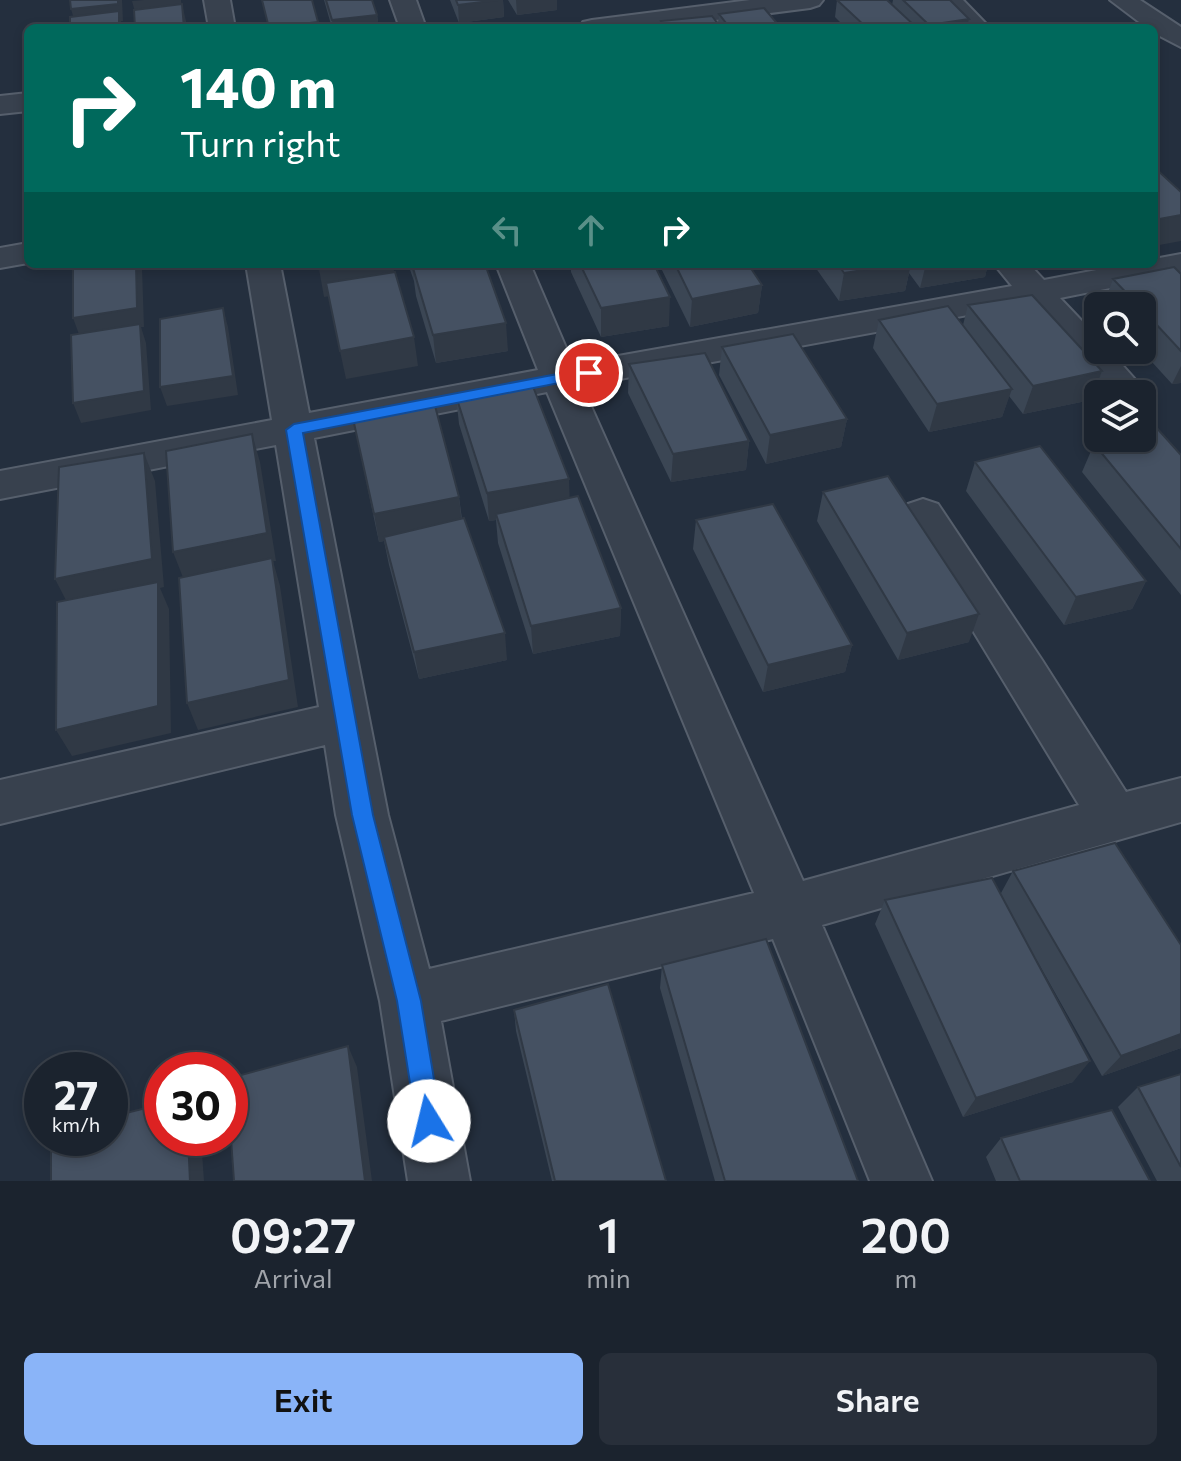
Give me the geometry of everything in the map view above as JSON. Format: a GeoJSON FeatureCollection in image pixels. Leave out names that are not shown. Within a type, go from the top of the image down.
{"type":"FeatureCollection","features":[{"type":"Feature","properties":{"kind":"street"},"geometry":{"type":"LineString","coordinates":[[217,0],[221,24]]}},
{"type":"Feature","properties":{"kind":"street"},"geometry":{"type":"LineString","coordinates":[[403,0],[412,24]]}},
{"type":"Feature","properties":{"kind":"street"},"geometry":{"type":"LineString","coordinates":[[621,24],[810,0]]}},
{"type":"Feature","properties":{"kind":"street"},"geometry":{"type":"LineString","coordinates":[[949,0],[973,24]]}},
{"type":"Feature","properties":{"kind":"street"},"geometry":{"type":"LineString","coordinates":[[1123,0],[1181,39]]}},
{"type":"Feature","properties":{"kind":"street"},"geometry":{"type":"LineString","coordinates":[[778,2],[798,24]]}},
{"type":"Feature","properties":{"kind":"street"},"geometry":{"type":"LineString","coordinates":[[0,105],[24,102]]}},
{"type":"Feature","properties":{"kind":"street"},"geometry":{"type":"LineString","coordinates":[[0,258],[24,254]]}},
{"type":"Feature","properties":{"kind":"street"},"geometry":{"type":"LineString","coordinates":[[0,485],[1181,264]]}},
{"type":"Feature","properties":{"kind":"street"},"geometry":{"type":"LineString","coordinates":[[264,268],[362,815],[409,1001],[439,1181]]}},
{"type":"Feature","properties":{"kind":"street"},"geometry":{"type":"LineString","coordinates":[[515,268],[789,910],[901,1181]]}},
{"type":"Feature","properties":{"kind":"street"},"geometry":{"type":"LineString","coordinates":[[1015,268],[1116,380]]}},
{"type":"Feature","properties":{"kind":"street"},"geometry":{"type":"LineString","coordinates":[[923,514],[1026,673],[1114,818]]}},
{"type":"Feature","properties":{"kind":"street"},"geometry":{"type":"LineString","coordinates":[[0,802],[347,720]]}},
{"type":"Feature","properties":{"kind":"street"},"geometry":{"type":"LineString","coordinates":[[409,1001],[789,910],[1181,800]]}},
{"type":"Feature","properties":{"kind":"building"},"geometry":{"type":"Polygon","coordinates":[[[70,0],[118,0],[118,4],[71,9],[70,0]]]}},
{"type":"Feature","properties":{"kind":"building"},"geometry":{"type":"Polygon","coordinates":[[[262,0],[312,0],[318,22],[268,24],[262,0]]]}},
{"type":"Feature","properties":{"kind":"building"},"geometry":{"type":"Polygon","coordinates":[[[326,0],[372,0],[377,15],[332,20],[326,0]]]}},
{"type":"Feature","properties":{"kind":"building"},"geometry":{"type":"Polygon","coordinates":[[[456,0],[498,0],[458,5],[456,0]]]}},
{"type":"Feature","properties":{"kind":"building"},"geometry":{"type":"Polygon","coordinates":[[[837,0],[887,0],[913,24],[863,24],[837,0]]]}},
{"type":"Feature","properties":{"kind":"building"},"geometry":{"type":"Polygon","coordinates":[[[903,0],[950,0],[969,19],[936,24],[928,24],[903,0]]]}},
{"type":"Feature","properties":{"kind":"building"},"geometry":{"type":"Polygon","coordinates":[[[182,4],[184,24],[135,24],[134,10],[182,4]]]}},
{"type":"Feature","properties":{"kind":"building"},"geometry":{"type":"Polygon","coordinates":[[[764,8],[778,24],[727,24],[719,14],[764,8]]]}},
{"type":"Feature","properties":{"kind":"building"},"geometry":{"type":"Polygon","coordinates":[[[119,11],[119,24],[70,24],[70,17],[119,11]]]}},
{"type":"Feature","properties":{"kind":"building"},"geometry":{"type":"Polygon","coordinates":[[[712,16],[718,24],[663,24],[661,21],[712,16]]]}},
{"type":"Feature","properties":{"kind":"building"},"geometry":{"type":"Polygon","coordinates":[[[1158,171],[1181,192],[1181,215],[1158,219],[1158,171]]]}},
{"type":"Feature","properties":{"kind":"building"},"geometry":{"type":"Polygon","coordinates":[[[1174,267],[1181,274],[1181,351],[1156,324],[1156,292],[1126,292],[1113,279],[1174,267]]]}},
{"type":"Feature","properties":{"kind":"building"},"geometry":{"type":"Polygon","coordinates":[[[73,268],[136,268],[137,308],[73,318],[73,268]]]}},
{"type":"Feature","properties":{"kind":"building"},"geometry":{"type":"Polygon","coordinates":[[[413,268],[486,268],[506,323],[433,335],[413,268]]]}},
{"type":"Feature","properties":{"kind":"building"},"geometry":{"type":"Polygon","coordinates":[[[582,268],[656,268],[670,297],[601,308],[582,268]]]}},
{"type":"Feature","properties":{"kind":"building"},"geometry":{"type":"Polygon","coordinates":[[[677,268],[751,268],[762,285],[692,299],[677,268]]]}},
{"type":"Feature","properties":{"kind":"building"},"geometry":{"type":"Polygon","coordinates":[[[841,268],[876,268],[844,273],[841,268]]]}},
{"type":"Feature","properties":{"kind":"building"},"geometry":{"type":"Polygon","coordinates":[[[395,272],[414,337],[340,351],[326,283],[395,272]]]}},
{"type":"Feature","properties":{"kind":"building"},"geometry":{"type":"Polygon","coordinates":[[[1032,295],[1084,351],[1084,364],[1096,364],[1102,371],[1033,386],[968,305],[1032,295]]]}},
{"type":"Feature","properties":{"kind":"building"},"geometry":{"type":"Polygon","coordinates":[[[948,306],[1012,389],[937,404],[879,320],[948,306]]]}},
{"type":"Feature","properties":{"kind":"building"},"geometry":{"type":"Polygon","coordinates":[[[223,308],[233,376],[160,387],[160,319],[223,308]]]}},
{"type":"Feature","properties":{"kind":"building"},"geometry":{"type":"Polygon","coordinates":[[[140,324],[144,391],[73,403],[71,335],[140,324]]]}},
{"type":"Feature","properties":{"kind":"building"},"geometry":{"type":"Polygon","coordinates":[[[793,334],[847,419],[770,435],[722,347],[793,334]]]}},
{"type":"Feature","properties":{"kind":"building"},"geometry":{"type":"Polygon","coordinates":[[[705,353],[749,441],[673,454],[629,364],[705,353]]]}},
{"type":"Feature","properties":{"kind":"building"},"geometry":{"type":"Polygon","coordinates":[[[532,384],[569,479],[487,493],[456,396],[532,384]]]}},
{"type":"Feature","properties":{"kind":"building"},"geometry":{"type":"Polygon","coordinates":[[[434,402],[459,497],[374,514],[352,414],[434,402]]]}},
{"type":"Feature","properties":{"kind":"building"},"geometry":{"type":"Polygon","coordinates":[[[1156,427],[1181,455],[1181,549],[1101,452],[1156,452],[1156,427]]]}},
{"type":"Feature","properties":{"kind":"building"},"geometry":{"type":"Polygon","coordinates":[[[252,434],[267,533],[173,552],[166,451],[252,434]]]}},
{"type":"Feature","properties":{"kind":"building"},"geometry":{"type":"Polygon","coordinates":[[[1040,446],[1146,581],[1076,597],[975,462],[1040,446]]]}},
{"type":"Feature","properties":{"kind":"building"},"geometry":{"type":"Polygon","coordinates":[[[144,453],[152,559],[55,579],[59,467],[144,453]]]}},
{"type":"Feature","properties":{"kind":"building"},"geometry":{"type":"Polygon","coordinates":[[[888,476],[979,614],[907,633],[823,492],[888,476]]]}},
{"type":"Feature","properties":{"kind":"building"},"geometry":{"type":"Polygon","coordinates":[[[578,496],[621,608],[531,626],[496,514],[578,496]]]}},
{"type":"Feature","properties":{"kind":"building"},"geometry":{"type":"Polygon","coordinates":[[[773,504],[852,645],[768,665],[696,520],[773,504]]]}},
{"type":"Feature","properties":{"kind":"building"},"geometry":{"type":"Polygon","coordinates":[[[464,518],[505,633],[414,652],[384,537],[464,518]]]}},
{"type":"Feature","properties":{"kind":"building"},"geometry":{"type":"Polygon","coordinates":[[[272,558],[289,680],[187,703],[179,578],[272,558]]]}},
{"type":"Feature","properties":{"kind":"building"},"geometry":{"type":"Polygon","coordinates":[[[158,582],[158,706],[56,730],[57,602],[158,582]]]}},
{"type":"Feature","properties":{"kind":"building"},"geometry":{"type":"Polygon","coordinates":[[[1115,843],[1181,945],[1181,1034],[1121,1056],[1013,871],[1115,843]]]}},
{"type":"Feature","properties":{"kind":"building"},"geometry":{"type":"Polygon","coordinates":[[[992,878],[1090,1061],[976,1098],[885,900],[992,878]]]}},
{"type":"Feature","properties":{"kind":"building"},"geometry":{"type":"Polygon","coordinates":[[[766,939],[858,1181],[725,1181],[662,965],[766,939]]]}},
{"type":"Feature","properties":{"kind":"building"},"geometry":{"type":"Polygon","coordinates":[[[608,984],[666,1181],[555,1181],[514,1010],[608,984]]]}},
{"type":"Feature","properties":{"kind":"building"},"geometry":{"type":"Polygon","coordinates":[[[348,1046],[365,1181],[234,1181],[232,1156],[248,1156],[248,1073],[348,1046]]]}},
{"type":"Feature","properties":{"kind":"building"},"geometry":{"type":"Polygon","coordinates":[[[1181,1074],[1181,1167],[1138,1087],[1181,1074]]]}},
{"type":"Feature","properties":{"kind":"building"},"geometry":{"type":"Polygon","coordinates":[[[144,1108],[144,1156],[189,1156],[190,1181],[51,1181],[51,1156],[128,1156],[128,1112],[144,1108]]]}},
{"type":"Feature","properties":{"kind":"building"},"geometry":{"type":"Polygon","coordinates":[[[1112,1110],[1150,1181],[1020,1181],[1001,1138],[1112,1110]]]}},
{"type":"Feature","properties":{"kind":"route"},"geometry":{"type":"LineString","coordinates":[[429,1121],[409,1001],[362,815],[294,430],[589,373]]}}]}
